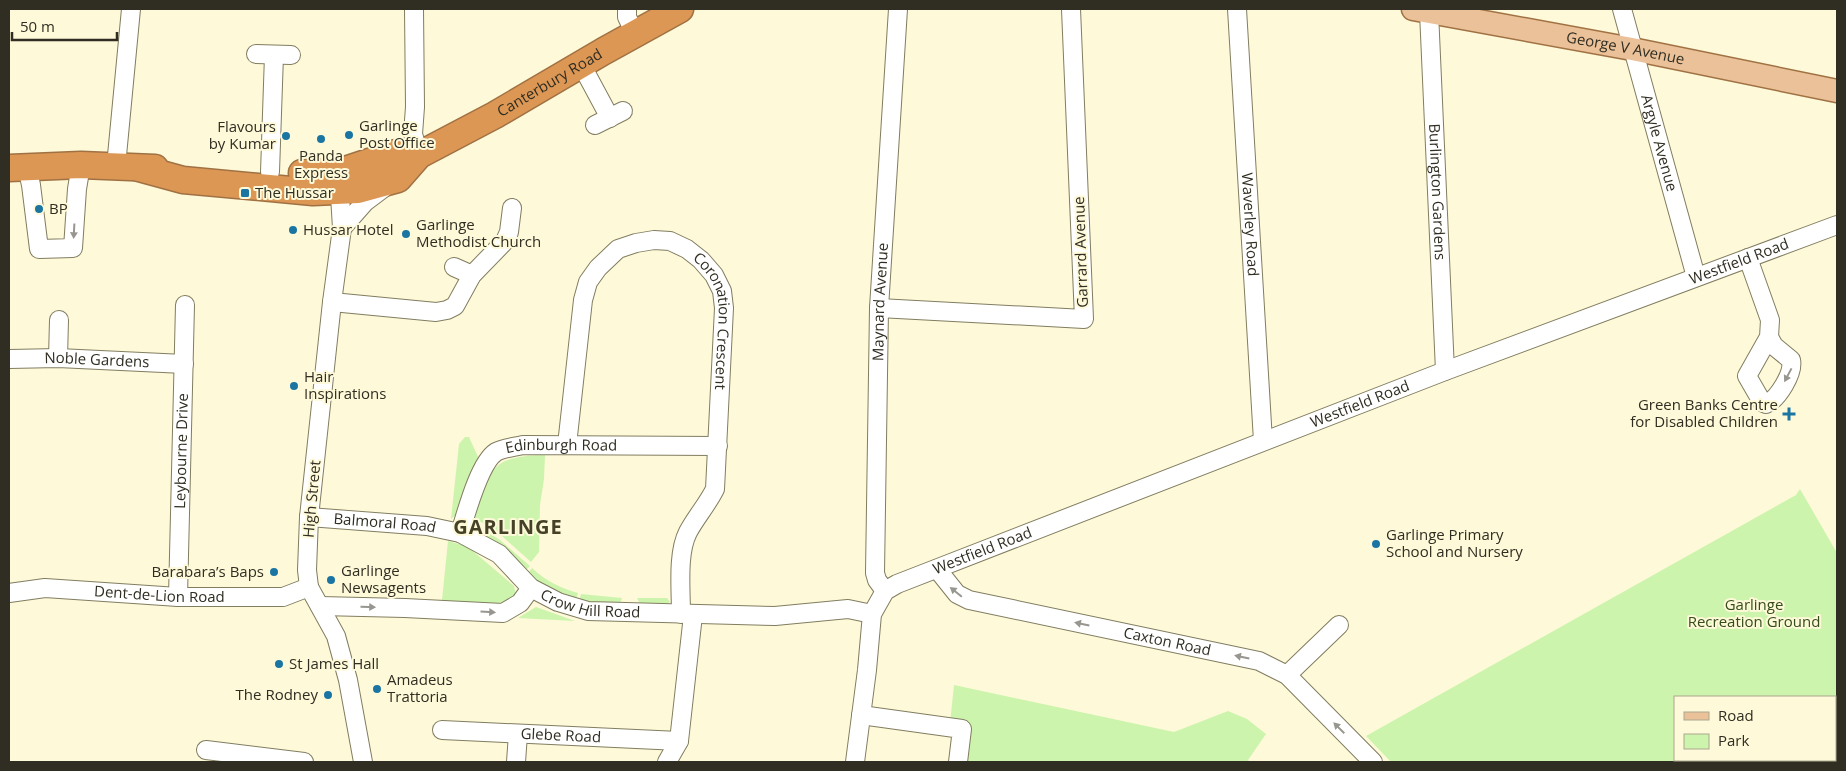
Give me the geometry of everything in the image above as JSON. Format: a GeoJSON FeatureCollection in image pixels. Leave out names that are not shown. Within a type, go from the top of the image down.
{"type":"FeatureCollection","features":[{"type":"Feature","properties":{"kind":"highway","name":"Canterbury Road"},"geometry":{"type":"LineString","coordinates":[[398,179],[419,155],[495,115],[680,9]]}},
{"type":"Feature","properties":{"kind":"highway"},"geometry":{"type":"LineString","coordinates":[[128,167],[183,180],[290,190],[339,182],[396,153],[419,155]]}},
{"type":"Feature","properties":{"kind":"highway"},"geometry":{"type":"LineString","coordinates":[[18,167],[81,165],[207,168],[314,174],[358,190],[398,179]]}},
{"type":"Feature","properties":{"kind":"main road","name":"George V Avenue"},"geometry":{"type":"LineString","coordinates":[[1421,10],[1632,49],[1837,91]]}},
{"type":"Feature","properties":{"kind":"street"},"geometry":{"type":"LineString","coordinates":[[128,167],[131,9]]}},
{"type":"Feature","properties":{"kind":"street"},"geometry":{"type":"LineString","coordinates":[[414,9],[415,106],[413,134],[419,155]]}},
{"type":"Feature","properties":{"kind":"street"},"geometry":{"type":"LineString","coordinates":[[626,9],[627,16],[636,34]]}},
{"type":"Feature","properties":{"kind":"street","name":"Maynard Avenue"},"geometry":{"type":"LineString","coordinates":[[886,591],[877,580],[875,572],[879,308],[898,9]]}},
{"type":"Feature","properties":{"kind":"street","name":"Garrard Avenue"},"geometry":{"type":"LineString","coordinates":[[879,308],[1084,319],[1071,9]]}},
{"type":"Feature","properties":{"kind":"street","name":"Waverley Road"},"geometry":{"type":"LineString","coordinates":[[1237,9],[1263,441]]}},
{"type":"Feature","properties":{"kind":"street","name":"Argyle Avenue"},"geometry":{"type":"LineString","coordinates":[[1622,9],[1696,277]]}},
{"type":"Feature","properties":{"kind":"street","name":"Burlington Gardens"},"geometry":{"type":"LineString","coordinates":[[1421,10],[1445,371]]}},
{"type":"Feature","properties":{"kind":"street"},"geometry":{"type":"LineString","coordinates":[[270,172],[273,55]]}},
{"type":"Feature","properties":{"kind":"street"},"geometry":{"type":"LineString","coordinates":[[581,64],[609,118]]}},
{"type":"Feature","properties":{"kind":"street"},"geometry":{"type":"LineString","coordinates":[[18,167],[31,185],[38,249],[73,248],[76,189],[81,165]]}},
{"type":"Feature","properties":{"kind":"street"},"geometry":{"type":"LineString","coordinates":[[342,228],[365,202],[398,179]]}},
{"type":"Feature","properties":{"kind":"street","name":"High Street"},"geometry":{"type":"LineString","coordinates":[[339,182],[342,228],[332,302],[309,517],[307,570],[309,587],[336,636],[348,680],[362,762]]}},
{"type":"Feature","properties":{"kind":"street"},"geometry":{"type":"LineString","coordinates":[[332,302],[436,312],[455,306],[472,275],[504,241],[509,232],[512,208]]}},
{"type":"Feature","properties":{"kind":"street","name":"Westfield Road"},"geometry":{"type":"LineString","coordinates":[[886,591],[897,584],[1263,441],[1837,225]]}},
{"type":"Feature","properties":{"kind":"street","name":"Coronation Crescent"},"geometry":{"type":"LineString","coordinates":[[567,445],[583,300],[588,282],[598,268],[618,249],[636,243],[654,240],[670,241],[694,254],[714,275],[722,292],[724,308],[715,489],[687,534],[682,554],[687,614],[679,741]]}},
{"type":"Feature","properties":{"kind":"street"},"geometry":{"type":"LineString","coordinates":[[1748,258],[1770,320],[1770,337]]}},
{"type":"Feature","properties":{"kind":"street"},"geometry":{"type":"LineString","coordinates":[[454,266],[472,275]]}},
{"type":"Feature","properties":{"kind":"street","name":"Leybourne Drive"},"geometry":{"type":"LineString","coordinates":[[178,597],[185,305]]}},
{"type":"Feature","properties":{"kind":"street"},"geometry":{"type":"LineString","coordinates":[[58,358],[59,320]]}},
{"type":"Feature","properties":{"kind":"street","name":"Noble Gardens"},"geometry":{"type":"LineString","coordinates":[[9,359],[58,358],[184,364]]}},
{"type":"Feature","properties":{"kind":"street","name":"Edinburgh Road"},"geometry":{"type":"LineString","coordinates":[[460,533],[475,486],[486,465],[496,452],[522,445],[718,446]]}},
{"type":"Feature","properties":{"kind":"street","name":"Balmoral Road"},"geometry":{"type":"LineString","coordinates":[[309,517],[427,526],[460,533],[499,554],[531,588]]}},
{"type":"Feature","properties":{"kind":"street","name":"Caxton Road"},"geometry":{"type":"LineString","coordinates":[[937,569],[957,594],[969,600],[1259,661],[1286,675],[1373,762]]}},
{"type":"Feature","properties":{"kind":"street","name":"Dent-de-Lion Road"},"geometry":{"type":"LineString","coordinates":[[9,593],[45,588],[178,597],[283,597],[309,587]]}},
{"type":"Feature","properties":{"kind":"street","name":"Crow Hill Road"},"geometry":{"type":"LineString","coordinates":[[320,606],[503,613],[520,603],[531,588],[558,602],[588,610],[775,616],[848,609],[872,614]]}},
{"type":"Feature","properties":{"kind":"street"},"geometry":{"type":"LineString","coordinates":[[855,762],[872,614],[886,591]]}},
{"type":"Feature","properties":{"kind":"street"},"geometry":{"type":"LineString","coordinates":[[1286,675],[1339,624]]}},
{"type":"Feature","properties":{"kind":"street"},"geometry":{"type":"LineString","coordinates":[[861,715],[962,729],[958,762]]}},
{"type":"Feature","properties":{"kind":"street","name":"Glebe Road"},"geometry":{"type":"LineString","coordinates":[[442,730],[679,741]]}},
{"type":"Feature","properties":{"kind":"street"},"geometry":{"type":"LineString","coordinates":[[516,762],[518,734]]}},
{"type":"Feature","properties":{"kind":"street"},"geometry":{"type":"LineString","coordinates":[[667,762],[679,741]]}},
{"type":"Feature","properties":{"kind":"street"},"geometry":{"type":"LineString","coordinates":[[206,750],[304,762]]}},
{"type":"Feature","properties":{"kind":"green space"},"geometry":{"type":"Polygon","coordinates":[[[465,437],[469,437],[479,459],[458,513],[451,519],[459,444],[465,437]]]}},
{"type":"Feature","properties":{"kind":"green space"},"geometry":{"type":"Polygon","coordinates":[[[545,455],[540,505],[539,552],[531,562],[493,528],[473,518],[488,477],[494,469],[502,463],[513,459],[545,455]]]}},
{"type":"Feature","properties":{"kind":"green space","name":"Garlinge Recreation Ground"},"geometry":{"type":"Polygon","coordinates":[[[1800,489],[1837,553],[1837,762],[1391,762],[1366,736],[1796,495],[1800,489]]]}},
{"type":"Feature","properties":{"kind":"green space"},"geometry":{"type":"Polygon","coordinates":[[[475,524],[500,540],[530,566],[524,572],[489,538],[473,531],[472,528],[475,524]]]}},
{"type":"Feature","properties":{"kind":"green space"},"geometry":{"type":"Polygon","coordinates":[[[448,541],[466,546],[474,552],[514,586],[516,595],[510,600],[492,604],[442,600],[448,541]]]}},
{"type":"Feature","properties":{"kind":"green space"},"geometry":{"type":"Polygon","coordinates":[[[532,568],[554,584],[578,593],[576,600],[543,586],[527,574],[532,568]]]}},
{"type":"Feature","properties":{"kind":"green space"},"geometry":{"type":"Polygon","coordinates":[[[581,594],[622,598],[620,604],[579,601],[581,594]]]}},
{"type":"Feature","properties":{"kind":"green space"},"geometry":{"type":"Polygon","coordinates":[[[637,598],[667,598],[670,602],[665,605],[640,604],[637,598]]]}},
{"type":"Feature","properties":{"kind":"green space"},"geometry":{"type":"Polygon","coordinates":[[[536,607],[575,621],[518,618],[536,607]]]}},
{"type":"Feature","properties":{"kind":"green space"},"geometry":{"type":"Polygon","coordinates":[[[954,685],[1174,732],[1228,711],[1247,719],[1266,734],[1248,760],[1250,762],[965,762],[970,728],[950,723],[954,685]]]}},
{"type":"Feature","properties":{"kind":"place","name":"Garlinge Post Office"},"geometry":{"type":"Point","coordinates":[349,135]}},
{"type":"Feature","properties":{"kind":"place","name":"Flavours by Kumar"},"geometry":{"type":"Point","coordinates":[286,136]}},
{"type":"Feature","properties":{"kind":"place","name":"Panda Express"},"geometry":{"type":"Point","coordinates":[321,139]}},
{"type":"Feature","properties":{"kind":"place","name":"The Hussar"},"geometry":{"type":"Point","coordinates":[245,193]}},
{"type":"Feature","properties":{"kind":"place","name":"BP"},"geometry":{"type":"Point","coordinates":[39,209]}},
{"type":"Feature","properties":{"kind":"place","name":"Hussar Hotel"},"geometry":{"type":"Point","coordinates":[293,230]}},
{"type":"Feature","properties":{"kind":"place","name":"Garlinge Methodist Church"},"geometry":{"type":"Point","coordinates":[406,234]}},
{"type":"Feature","properties":{"kind":"place","name":"Hair Inspirations"},"geometry":{"type":"Point","coordinates":[294,386]}},
{"type":"Feature","properties":{"kind":"place","name":"Green Banks Centre for Disabled Children"},"geometry":{"type":"Point","coordinates":[1789,414]}},
{"type":"Feature","properties":{"kind":"place","name":"Garlinge Primary School and Nursery"},"geometry":{"type":"Point","coordinates":[1376,544]}},
{"type":"Feature","properties":{"kind":"place","name":"Barabara’s Baps"},"geometry":{"type":"Point","coordinates":[274,572]}},
{"type":"Feature","properties":{"kind":"place","name":"Garlinge Newsagents"},"geometry":{"type":"Point","coordinates":[331,580]}},
{"type":"Feature","properties":{"kind":"place","name":"St James Hall"},"geometry":{"type":"Point","coordinates":[279,664]}},
{"type":"Feature","properties":{"kind":"place","name":"Amadeus Trattoria"},"geometry":{"type":"Point","coordinates":[377,689]}},
{"type":"Feature","properties":{"kind":"place","name":"The Rodney"},"geometry":{"type":"Point","coordinates":[328,695]}},
{"type":"Feature","properties":{"kind":"district","name":"GARLINGE"},"geometry":{"type":"Point","coordinates":[508,527]}}]}
